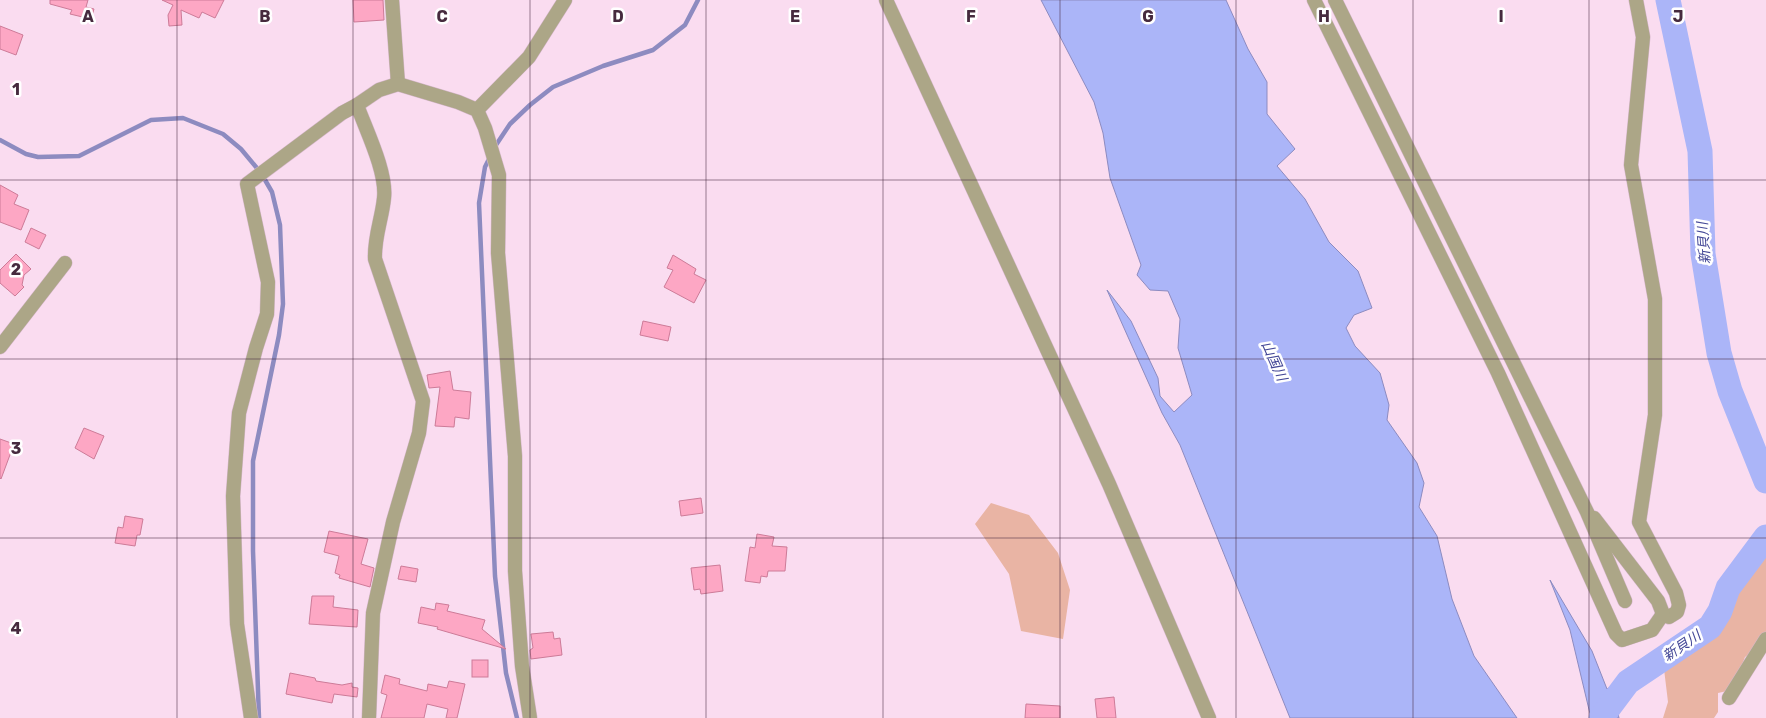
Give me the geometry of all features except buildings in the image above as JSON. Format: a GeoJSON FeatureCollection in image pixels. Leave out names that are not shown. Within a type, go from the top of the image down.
{"type":"FeatureCollection","features":[{"type":"Feature","properties":{"kind":"street"},"geometry":{"type":"LineString","coordinates":[[392,0],[398,84]]}},
{"type":"Feature","properties":{"kind":"street"},"geometry":{"type":"LineString","coordinates":[[477,110],[529,57],[565,0]]}},
{"type":"Feature","properties":{"kind":"street"},"geometry":{"type":"LineString","coordinates":[[886,0],[1109,484],[1209,718]]}},
{"type":"Feature","properties":{"kind":"street"},"geometry":{"type":"LineString","coordinates":[[1314,0],[1498,373],[1616,634],[1622,640],[1652,630],[1663,614]]}},
{"type":"Feature","properties":{"kind":"street"},"geometry":{"type":"LineString","coordinates":[[1335,0],[1587,512],[1625,601]]}},
{"type":"Feature","properties":{"kind":"street"},"geometry":{"type":"LineString","coordinates":[[1587,512],[1602,526],[1658,601],[1663,614],[1669,617],[1677,612],[1679,604],[1676,593],[1639,522],[1655,415],[1655,299],[1631,165],[1643,37],[1636,0]]}},
{"type":"Feature","properties":{"kind":"street"},"geometry":{"type":"LineString","coordinates":[[251,718],[237,624],[233,496],[239,413],[267,314],[268,282],[248,184],[342,113],[379,90],[398,84],[458,102],[477,110],[486,128],[499,175],[498,253],[505,359],[515,456],[515,571],[522,666],[530,718]]}},
{"type":"Feature","properties":{"kind":"street"},"geometry":{"type":"LineString","coordinates":[[357,104],[382,176],[384,196],[374,241],[375,259],[423,401],[419,433],[393,522],[373,613],[369,718]]}},
{"type":"Feature","properties":{"kind":"street"},"geometry":{"type":"LineString","coordinates":[[0,347],[65,263]]}},
{"type":"Feature","properties":{"kind":"street"},"geometry":{"type":"LineString","coordinates":[[1729,698],[1766,639]]}},
{"type":"Feature","properties":{"kind":"shaded area"},"geometry":{"type":"Polygon","coordinates":[[[991,503],[1029,515],[1058,553],[1070,590],[1063,639],[1021,631],[1009,574],[975,524],[991,503]]]}},
{"type":"Feature","properties":{"kind":"shaded area"},"geometry":{"type":"Polygon","coordinates":[[[1766,545],[1766,635],[1762,645],[1745,657],[1737,678],[1727,691],[1718,693],[1718,712],[1714,718],[1663,718],[1668,702],[1664,669],[1674,649],[1689,642],[1704,642],[1718,627],[1731,596],[1766,545]]]}},
{"type":"Feature","properties":{"kind":"water","name":"山国川"},"geometry":{"type":"Polygon","coordinates":[[[1041,0],[1226,0],[1248,49],[1267,82],[1267,114],[1295,149],[1277,166],[1305,199],[1329,242],[1358,271],[1372,308],[1354,315],[1346,328],[1355,346],[1380,373],[1389,405],[1387,420],[1417,463],[1424,483],[1419,507],[1437,536],[1452,599],[1474,656],[1517,718],[1290,718],[1180,445],[1162,413],[1107,290],[1131,321],[1158,378],[1160,396],[1174,412],[1192,395],[1178,348],[1180,319],[1168,291],[1150,290],[1137,275],[1141,265],[1110,178],[1103,133],[1094,102],[1041,0]]]}},
{"type":"Feature","properties":{"kind":"water"},"geometry":{"type":"Polygon","coordinates":[[[1550,580],[1592,651],[1607,689],[1638,671],[1642,678],[1616,705],[1619,718],[1591,718],[1570,630],[1550,580]]]}},
{"type":"Feature","properties":{"kind":"waterway"},"geometry":{"type":"LineString","coordinates":[[494,148],[510,124],[553,87],[603,66],[653,50],[685,25],[698,0]]}},
{"type":"Feature","properties":{"kind":"waterway","name":"新貝川"},"geometry":{"type":"LineString","coordinates":[[1668,0],[1700,151],[1703,254],[1719,353],[1730,391],[1766,481]]}},
{"type":"Feature","properties":{"kind":"waterway"},"geometry":{"type":"LineString","coordinates":[[0,140],[26,154],[38,157],[79,156],[151,120],[183,118],[223,134],[241,149],[261,173],[272,192],[280,225],[283,304],[279,335],[253,461],[253,551],[259,718]]}},
{"type":"Feature","properties":{"kind":"waterway"},"geometry":{"type":"LineString","coordinates":[[490,157],[485,167],[479,203],[495,576],[506,673],[517,718]]}},
{"type":"Feature","properties":{"kind":"waterway","name":"新貝川"},"geometry":{"type":"LineString","coordinates":[[1601,718],[1628,682],[1710,627],[1720,611],[1728,588],[1766,537]]}}]}
